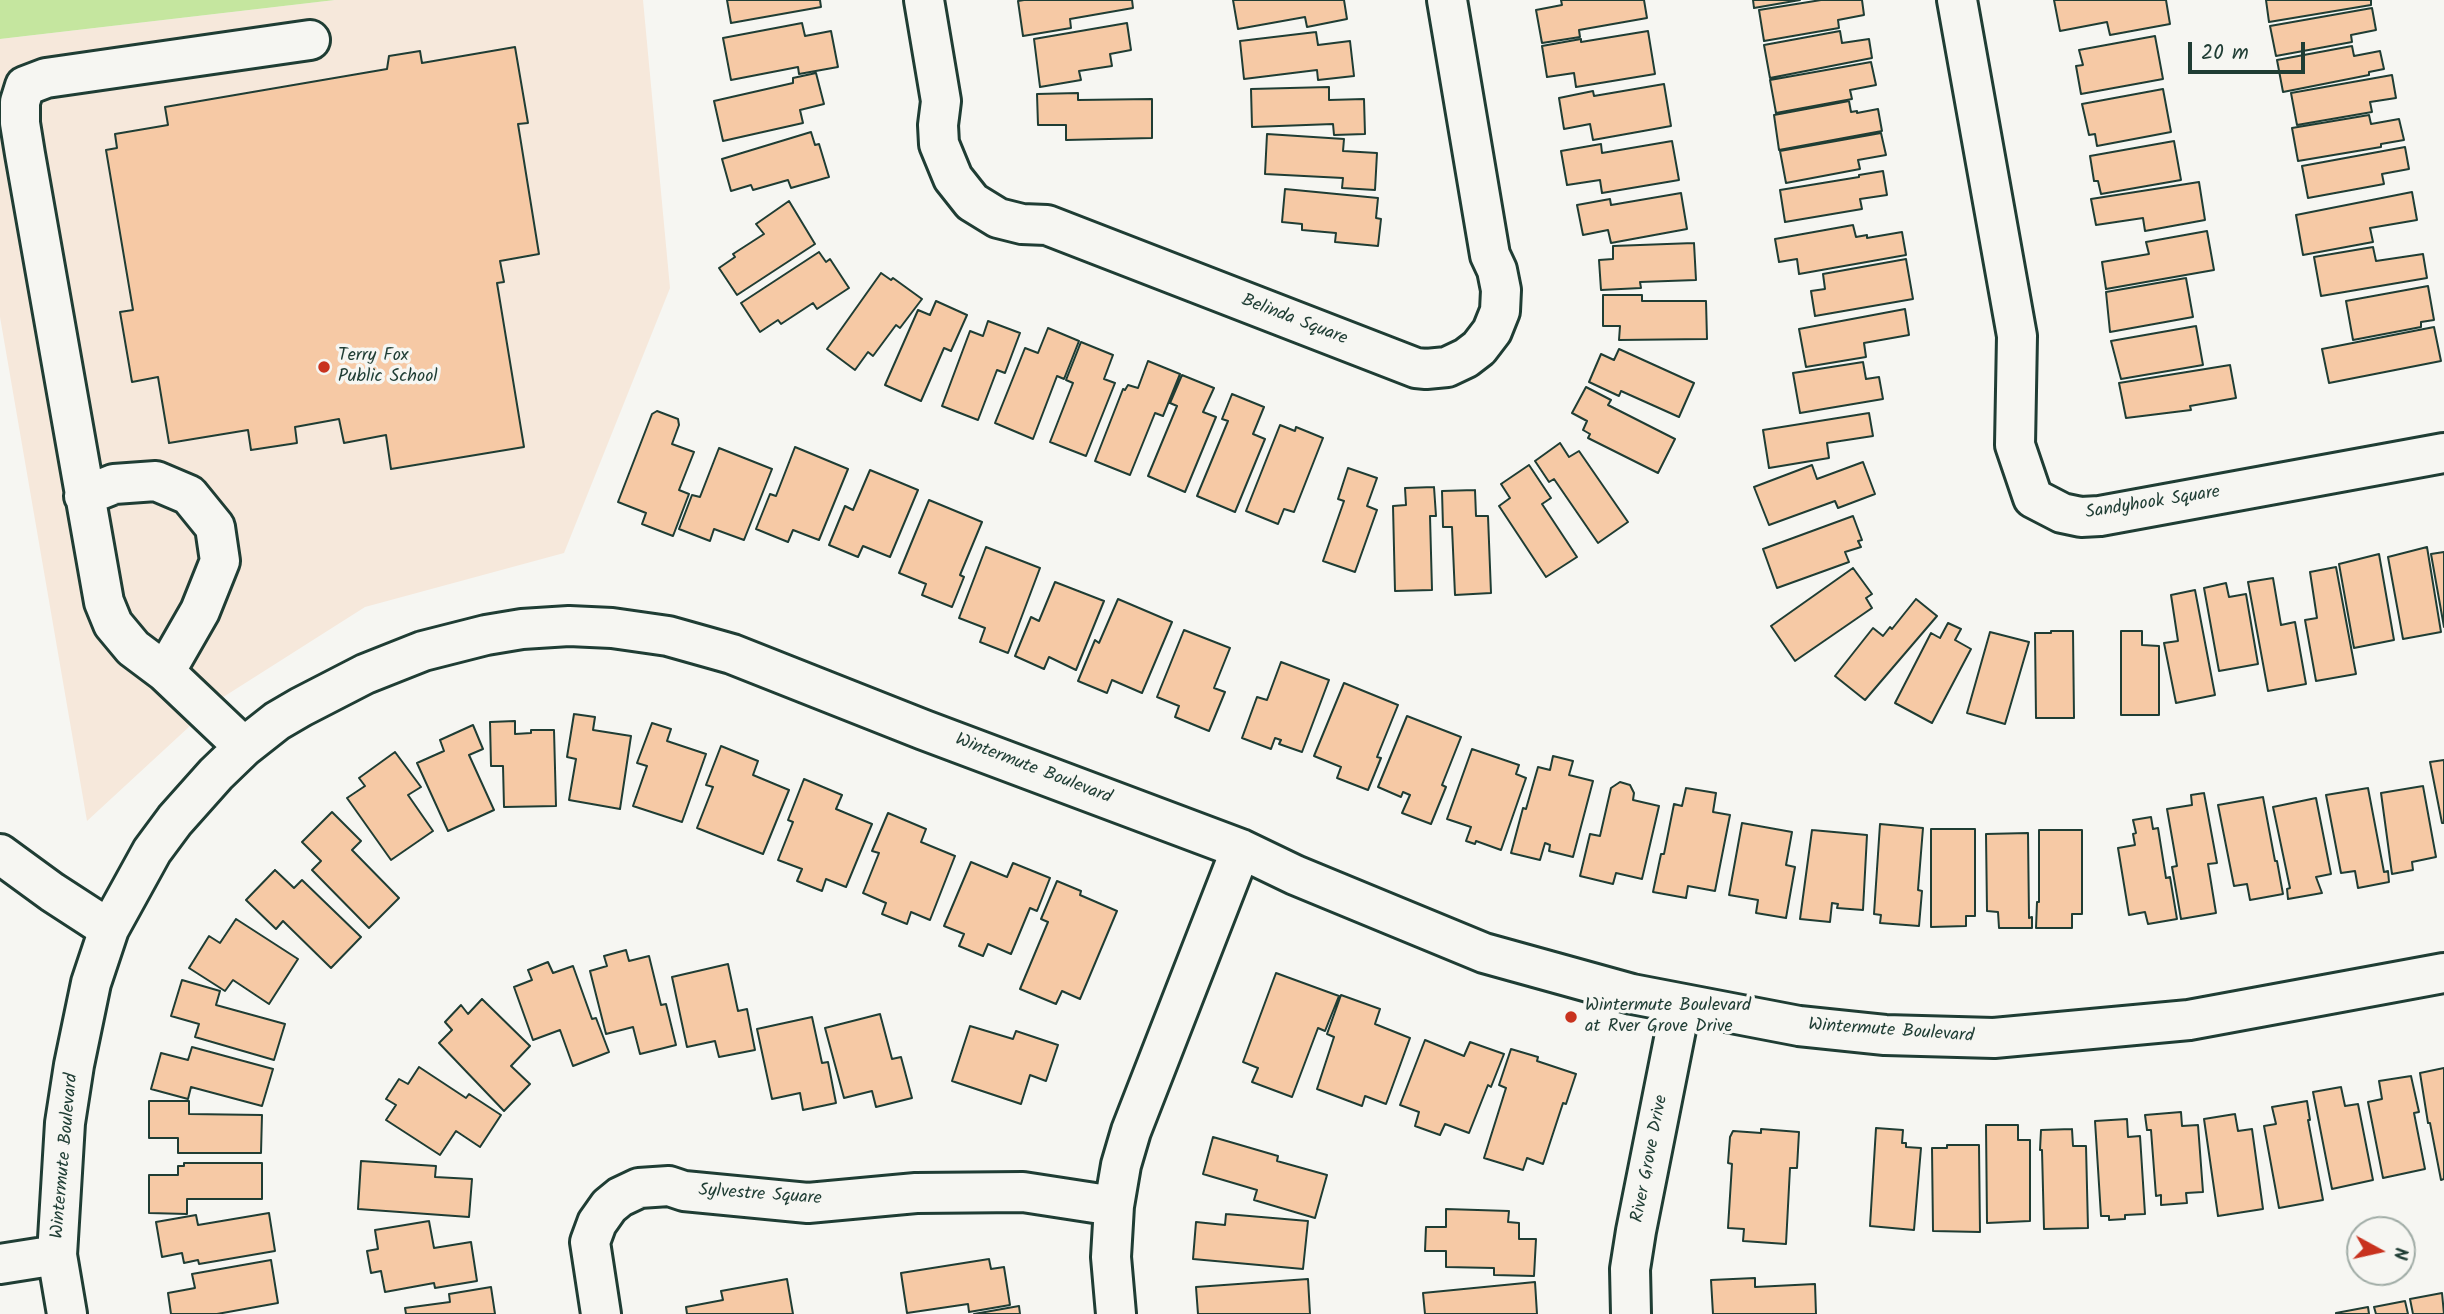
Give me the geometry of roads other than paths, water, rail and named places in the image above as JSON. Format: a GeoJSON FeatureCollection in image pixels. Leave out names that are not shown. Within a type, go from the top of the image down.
{"type":"FeatureCollection","features":[{"type":"Feature","properties":{"kind":"street","name":"Belinda Square"},"geometry":{"type":"LineString","coordinates":[[924,0],[941,101],[939,144],[953,178],[972,202],[998,218],[1022,224],[1047,225],[1416,368],[1426,369],[1447,367],[1479,348],[1492,331],[1500,311],[1502,290],[1490,255],[1447,0]]}},
{"type":"Feature","properties":{"kind":"street","name":"Sandyhook Square"},"geometry":{"type":"LineString","coordinates":[[1958,0],[2017,337],[2015,445],[2033,498],[2062,513],[2081,517],[2100,516],[2444,453]]}},
{"type":"Feature","properties":{"kind":"street"},"geometry":{"type":"LineString","coordinates":[[244,747],[165,672],[133,648],[110,618],[99,583],[20,123],[22,92],[25,86],[37,80],[60,75],[310,40]]}},
{"type":"Feature","properties":{"kind":"street"},"geometry":{"type":"LineString","coordinates":[[84,496],[114,484],[156,481],[189,495],[215,527],[220,561],[200,611],[165,672]]}},
{"type":"Feature","properties":{"kind":"street","name":"Wintermute Boulevard"},"geometry":{"type":"LineString","coordinates":[[67,1314],[57,1255],[65,1123],[74,1065],[91,983],[109,929],[152,851],[197,793],[244,747],[300,707],[365,674],[423,651],[476,637],[522,629],[569,626],[612,628],[668,636],[732,654],[924,730],[1241,849],[1295,875],[1484,953],[1632,994],[1799,1026],[1885,1035],[1994,1038],[2189,1020],[2444,973]]}},
{"type":"Feature","properties":{"kind":"street"},"geometry":{"type":"LineString","coordinates":[[1116,1314],[1111,1257],[1114,1206],[1121,1165],[1131,1131],[1241,849]]}},
{"type":"Feature","properties":{"kind":"street"},"geometry":{"type":"LineString","coordinates":[[0,854],[109,929]]}},
{"type":"Feature","properties":{"kind":"street","name":"River Grove Drive"},"geometry":{"type":"LineString","coordinates":[[1630,1314],[1630,1269],[1636,1231],[1681,1004]]}},
{"type":"Feature","properties":{"kind":"street","name":"Sylvestre Square"},"geometry":{"type":"LineString","coordinates":[[600,1314],[590,1242],[597,1223],[608,1206],[620,1196],[639,1188],[669,1186],[684,1191],[808,1203],[916,1193],[1023,1192],[1114,1206]]}},
{"type":"Feature","properties":{"kind":"street"},"geometry":{"type":"LineString","coordinates":[[0,1264],[57,1255]]}},
{"type":"Feature","properties":{"kind":"place","name":"Terry Fox Public School"},"geometry":{"type":"Point","coordinates":[324,367]}},
{"type":"Feature","properties":{"kind":"place","name":"Wintermute Boulevard at Rver Grove Drive"},"geometry":{"type":"Point","coordinates":[1571,1017]}}]}
